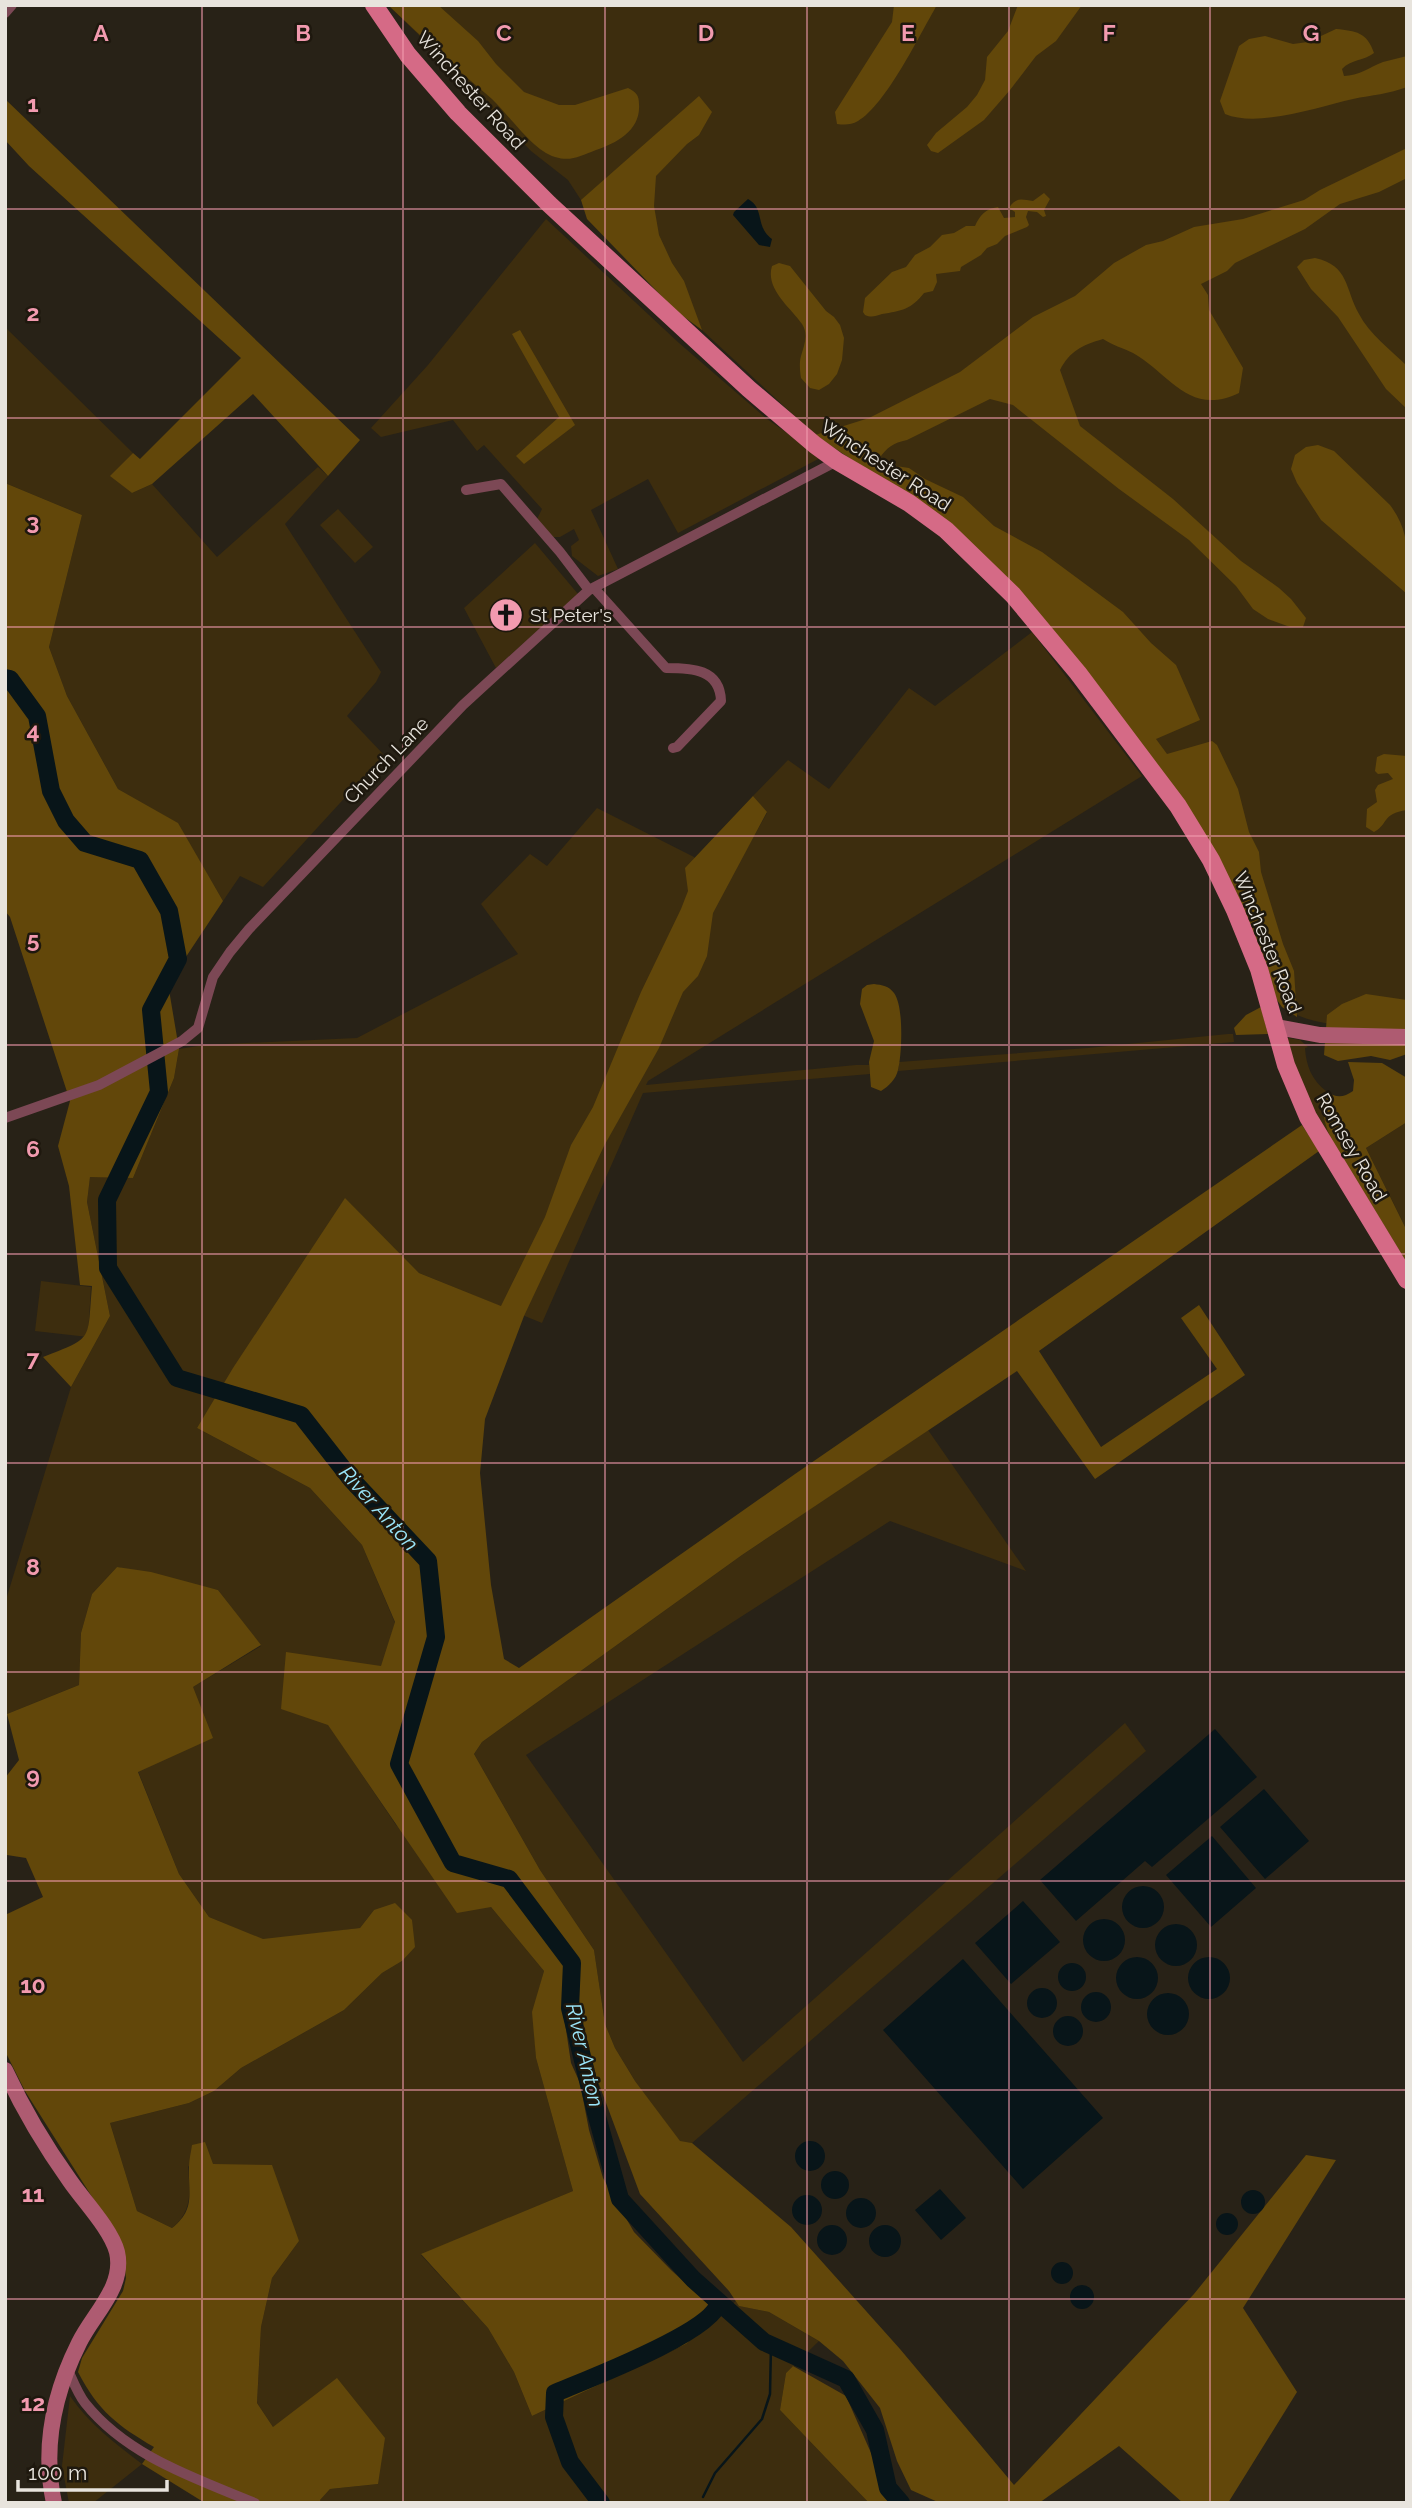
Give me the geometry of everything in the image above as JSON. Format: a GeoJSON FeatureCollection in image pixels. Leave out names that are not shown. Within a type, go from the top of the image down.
{"type":"FeatureCollection","features":[{"type":"Feature","properties":{"kind":"main road","name":"Winchester Road"},"geometry":{"type":"LineString","coordinates":[[374,5],[408,55],[489,146],[556,211],[807,439],[837,461],[909,503],[946,530],[1013,595],[1078,673],[1172,798],[1211,860],[1259,969],[1277,1027]]}},
{"type":"Feature","properties":{"kind":"main road","name":"Romsey Road"},"geometry":{"type":"LineString","coordinates":[[1277,1027],[1286,1065],[1308,1117],[1407,1280]]}},
{"type":"Feature","properties":{"kind":"street"},"geometry":{"type":"LineString","coordinates":[[5,13],[12,5]]}},
{"type":"Feature","properties":{"kind":"street","name":"Church Lane"},"geometry":{"type":"LineString","coordinates":[[5,1118],[99,1085],[182,1041],[198,1028],[214,978],[249,929],[463,705],[592,589],[837,461]]}},
{"type":"Feature","properties":{"kind":"street"},"geometry":{"type":"LineString","coordinates":[[466,490],[501,484],[592,589],[666,668],[686,668],[707,674],[721,689],[721,701],[673,748]]}},
{"type":"Feature","properties":{"kind":"street"},"geometry":{"type":"LineString","coordinates":[[560,552],[570,543]]}},
{"type":"Feature","properties":{"kind":"street","name":"Winchester Road"},"geometry":{"type":"LineString","coordinates":[[1277,1027],[1320,1035],[1407,1037]]}},
{"type":"Feature","properties":{"kind":"street"},"geometry":{"type":"LineString","coordinates":[[5,2070],[47,2147],[110,2237],[117,2257],[113,2286],[79,2342],[56,2402],[49,2437],[49,2475],[54,2503]]}},
{"type":"Feature","properties":{"kind":"street"},"geometry":{"type":"LineString","coordinates":[[68,2370],[84,2402],[120,2438],[177,2470],[255,2503]]}},
{"type":"Feature","properties":{"kind":"shaded area"},"geometry":{"type":"Polygon","coordinates":[[[388,5],[1407,5],[1407,1026],[1326,1023],[1296,1015],[1282,1007],[1223,854],[960,523],[815,435],[702,330],[581,200],[568,180],[531,151],[388,5]]]}},
{"type":"Feature","properties":{"kind":"shaded area"},"geometry":{"type":"Polygon","coordinates":[[[388,5],[438,5],[478,41],[524,92],[559,105],[575,105],[628,88],[635,92],[638,98],[639,113],[636,121],[626,134],[604,147],[571,159],[555,157],[538,148],[492,99],[388,5]]]}},
{"type":"Feature","properties":{"kind":"shaded area"},"geometry":{"type":"Polygon","coordinates":[[[894,5],[937,5],[902,68],[880,100],[858,121],[837,124],[835,112],[892,22],[894,5]]]}},
{"type":"Feature","properties":{"kind":"shaded area"},"geometry":{"type":"Polygon","coordinates":[[[1018,5],[1082,5],[1056,41],[1036,56],[984,120],[938,153],[931,151],[927,145],[936,133],[977,95],[985,80],[987,57],[1008,31],[1018,5]]]}},
{"type":"Feature","properties":{"kind":"shaded area"},"geometry":{"type":"Polygon","coordinates":[[[1336,29],[1360,34],[1368,41],[1374,53],[1342,69],[1344,76],[1407,56],[1407,87],[1271,118],[1239,118],[1225,114],[1220,101],[1239,46],[1249,39],[1265,36],[1293,44],[1308,42],[1336,29]]]}},
{"type":"Feature","properties":{"kind":"shaded area"},"geometry":{"type":"Polygon","coordinates":[[[699,96],[712,112],[699,135],[656,176],[654,206],[659,235],[684,281],[702,330],[676,311],[587,219],[581,200],[699,96]]]}},
{"type":"Feature","properties":{"kind":"shaded area"},"geometry":{"type":"Polygon","coordinates":[[[5,99],[360,440],[328,476],[253,394],[152,484],[132,493],[110,476],[133,453],[140,459],[241,358],[29,166],[5,140],[5,99]]]}},
{"type":"Feature","properties":{"kind":"shaded area"},"geometry":{"type":"Polygon","coordinates":[[[1407,148],[1407,178],[1379,192],[1340,204],[1305,229],[1235,263],[1227,271],[1201,284],[1208,295],[1209,310],[1243,368],[1239,393],[1222,399],[1207,400],[1193,396],[1181,390],[1133,353],[1103,339],[1077,350],[1060,370],[1080,426],[1173,499],[1241,561],[1279,588],[1306,618],[1303,627],[1290,627],[1268,619],[1253,609],[1236,586],[1189,540],[1119,489],[1013,405],[990,399],[894,444],[879,459],[889,465],[909,468],[925,479],[963,497],[994,526],[1042,552],[1123,612],[1151,643],[1176,665],[1200,720],[1156,739],[1167,754],[1212,741],[1217,745],[1238,789],[1249,832],[1259,852],[1261,872],[1283,944],[1294,971],[1297,1017],[1282,1007],[1272,993],[1224,871],[954,528],[815,435],[869,418],[960,372],[1033,317],[1075,296],[1114,263],[1146,245],[1163,241],[1194,227],[1243,219],[1304,200],[1407,148]]]}},
{"type":"Feature","properties":{"kind":"shaded area"},"geometry":{"type":"Polygon","coordinates":[[[1044,193],[1050,199],[1044,210],[1046,216],[1028,211],[1027,227],[1005,236],[961,267],[960,271],[936,274],[937,282],[933,291],[924,293],[910,306],[874,316],[865,315],[865,298],[892,272],[906,267],[915,255],[930,247],[942,235],[954,233],[966,226],[975,226],[984,213],[993,208],[998,207],[1004,218],[1015,217],[1015,212],[1009,208],[1014,202],[1033,201],[1044,193]]]}},
{"type":"Feature","properties":{"kind":"shaded area"},"geometry":{"type":"Polygon","coordinates":[[[748,199],[757,207],[763,229],[772,239],[770,247],[759,245],[733,215],[748,199]]]}},
{"type":"Feature","properties":{"kind":"shaded area"},"geometry":{"type":"Polygon","coordinates":[[[546,219],[679,343],[767,419],[822,457],[678,533],[648,479],[591,510],[618,569],[598,576],[572,556],[571,546],[579,540],[574,529],[560,537],[553,537],[536,521],[542,509],[484,445],[477,451],[453,420],[381,437],[371,428],[428,365],[546,219]]]}},
{"type":"Feature","properties":{"kind":"shaded area"},"geometry":{"type":"Polygon","coordinates":[[[1315,258],[1326,261],[1340,272],[1363,321],[1407,366],[1407,409],[1386,389],[1338,317],[1311,289],[1297,267],[1304,260],[1315,258]]]}},
{"type":"Feature","properties":{"kind":"shaded area"},"geometry":{"type":"Polygon","coordinates":[[[779,263],[790,266],[840,325],[844,338],[842,360],[837,374],[829,384],[819,390],[810,388],[801,378],[800,361],[805,332],[802,324],[775,290],[772,266],[779,263]]]}},
{"type":"Feature","properties":{"kind":"shaded area"},"geometry":{"type":"Polygon","coordinates":[[[5,327],[133,453],[111,476],[132,493],[152,484],[217,557],[318,467],[328,476],[285,524],[381,672],[376,682],[347,716],[384,755],[263,887],[240,876],[223,901],[177,823],[118,789],[67,696],[49,647],[82,515],[5,483],[5,327]]]}},
{"type":"Feature","properties":{"kind":"shaded area"},"geometry":{"type":"Polygon","coordinates":[[[520,330],[575,425],[524,464],[516,456],[559,417],[512,334],[520,330]]]}},
{"type":"Feature","properties":{"kind":"shaded area"},"geometry":{"type":"Polygon","coordinates":[[[1318,445],[1334,451],[1390,505],[1397,516],[1407,548],[1407,594],[1321,520],[1297,483],[1291,469],[1295,455],[1306,447],[1318,445]]]}},
{"type":"Feature","properties":{"kind":"shaded area"},"geometry":{"type":"Polygon","coordinates":[[[5,483],[82,515],[49,647],[67,696],[118,789],[178,823],[223,901],[168,984],[179,1049],[174,1078],[133,1178],[90,1177],[87,1202],[110,1316],[71,1387],[43,1357],[80,1340],[85,1335],[90,1317],[92,1286],[80,1285],[69,1186],[58,1146],[70,1101],[10,917],[5,911],[5,483]]]}},
{"type":"Feature","properties":{"kind":"shaded area"},"geometry":{"type":"Polygon","coordinates":[[[338,509],[373,547],[355,563],[320,525],[338,509]]]}},
{"type":"Feature","properties":{"kind":"shaded area"},"geometry":{"type":"Polygon","coordinates":[[[535,543],[578,594],[496,668],[464,608],[535,543]]]}},
{"type":"Feature","properties":{"kind":"shaded area"},"geometry":{"type":"Polygon","coordinates":[[[1032,632],[1142,776],[648,1081],[646,1085],[856,1065],[869,1065],[870,1074],[643,1093],[542,1323],[419,1273],[345,1199],[197,1428],[310,1488],[362,1545],[395,1623],[382,1667],[281,1708],[328,1724],[396,1825],[491,1907],[544,1971],[533,2012],[536,2058],[573,2191],[421,2255],[488,2328],[514,2372],[532,2416],[686,2344],[736,2301],[740,2306],[769,2312],[819,2341],[786,2373],[780,2410],[869,2503],[321,2503],[319,2501],[330,2489],[378,2484],[273,2427],[257,2403],[261,2327],[272,2278],[299,2241],[188,2166],[187,2208],[172,2228],[137,2211],[110,2123],[189,2103],[214,2091],[241,2068],[344,2010],[382,1973],[402,1961],[374,1910],[360,1928],[264,1940],[209,1917],[179,1874],[138,1771],[193,1687],[261,1646],[218,1590],[117,1567],[92,1594],[81,1633],[79,1685],[7,1714],[5,1712],[5,1603],[71,1387],[110,1316],[87,1202],[90,1176],[133,1178],[174,1078],[179,1049],[204,1045],[357,1038],[518,954],[481,904],[530,854],[547,866],[597,808],[694,857],[721,894],[767,813],[753,796],[788,760],[829,789],[909,688],[935,706],[1032,632]]]}},
{"type":"Feature","properties":{"kind":"shaded area"},"geometry":{"type":"Polygon","coordinates":[[[1384,754],[1407,756],[1407,810],[1393,814],[1374,832],[1366,827],[1367,809],[1377,802],[1375,790],[1378,785],[1393,779],[1388,773],[1378,774],[1375,771],[1377,757],[1384,754]]]}},
{"type":"Feature","properties":{"kind":"shaded area"},"geometry":{"type":"Polygon","coordinates":[[[753,796],[767,812],[713,913],[707,956],[698,976],[683,992],[659,1048],[604,1146],[524,1316],[485,1419],[480,1473],[491,1585],[504,1659],[519,1668],[795,1474],[1302,1125],[1319,1151],[1039,1351],[1101,1447],[1217,1369],[1181,1318],[1199,1305],[1245,1375],[1095,1479],[1017,1371],[742,1555],[482,1742],[474,1754],[540,1870],[594,1950],[605,2024],[615,2048],[635,2081],[680,2141],[692,2143],[791,2227],[900,2349],[1014,2485],[1194,2294],[1306,2155],[1336,2160],[1243,2308],[1297,2392],[1228,2503],[1183,2503],[1119,2446],[1039,2503],[940,2503],[911,2490],[897,2461],[880,2408],[843,2361],[819,2341],[769,2312],[739,2306],[729,2291],[640,2194],[587,2052],[579,2001],[562,2003],[571,2063],[580,2083],[589,2130],[603,2178],[634,2232],[720,2315],[686,2344],[532,2416],[514,2372],[488,2328],[421,2254],[573,2191],[536,2058],[532,2012],[544,1971],[491,1907],[457,1913],[328,1725],[281,1709],[286,1652],[381,1666],[395,1622],[362,1545],[310,1488],[197,1428],[233,1368],[345,1198],[419,1273],[501,1306],[545,1217],[571,1145],[593,1107],[641,992],[681,909],[688,891],[685,868],[753,796]]]}},
{"type":"Feature","properties":{"kind":"shaded area"},"geometry":{"type":"Polygon","coordinates":[[[874,984],[888,987],[894,993],[901,1019],[898,1070],[892,1082],[881,1091],[871,1087],[869,1062],[874,1041],[860,1004],[862,989],[874,984]]]}},
{"type":"Feature","properties":{"kind":"shaded area"},"geometry":{"type":"Polygon","coordinates":[[[1366,994],[1407,1000],[1407,1054],[1390,1060],[1371,1056],[1338,1061],[1324,1055],[1327,1015],[1342,1004],[1366,994]]]}},
{"type":"Feature","properties":{"kind":"shaded area"},"geometry":{"type":"Polygon","coordinates":[[[1261,1007],[1268,1034],[1236,1035],[1234,1028],[1246,1015],[1261,1007]]]}},
{"type":"Feature","properties":{"kind":"shaded area"},"geometry":{"type":"Polygon","coordinates":[[[1233,1034],[1234,1042],[898,1071],[899,1062],[1233,1034]]]}},
{"type":"Feature","properties":{"kind":"shaded area"},"geometry":{"type":"Polygon","coordinates":[[[1286,1040],[1300,1040],[1308,1047],[1305,1048],[1308,1067],[1326,1091],[1326,1123],[1353,1173],[1348,1176],[1307,1106],[1286,1040]]]}},
{"type":"Feature","properties":{"kind":"shaded area"},"geometry":{"type":"Polygon","coordinates":[[[1348,1062],[1382,1063],[1407,1078],[1407,1122],[1366,1148],[1407,1231],[1407,1263],[1326,1127],[1323,1109],[1326,1091],[1339,1096],[1353,1091],[1354,1080],[1348,1062]]]}},
{"type":"Feature","properties":{"kind":"shaded area"},"geometry":{"type":"Polygon","coordinates":[[[1407,1122],[1407,1231],[1366,1148],[1407,1122]]]}},
{"type":"Feature","properties":{"kind":"shaded area"},"geometry":{"type":"Polygon","coordinates":[[[41,1281],[91,1287],[88,1337],[35,1331],[41,1281]]]}},
{"type":"Feature","properties":{"kind":"shaded area"},"geometry":{"type":"Polygon","coordinates":[[[928,1430],[1026,1571],[890,1521],[526,1755],[743,2062],[1125,1723],[1146,1751],[692,2143],[680,2142],[635,2081],[615,2048],[605,2024],[594,1950],[540,1870],[474,1754],[482,1742],[742,1555],[928,1430]]]}},
{"type":"Feature","properties":{"kind":"shaded area"},"geometry":{"type":"Polygon","coordinates":[[[117,1567],[151,1572],[218,1590],[261,1645],[193,1687],[213,1738],[138,1772],[179,1874],[209,1917],[263,1939],[360,1928],[374,1910],[395,1903],[412,1920],[415,1947],[402,1961],[382,1973],[344,2010],[241,2068],[214,2091],[189,2103],[110,2123],[137,2211],[172,2228],[180,2221],[188,2207],[192,2145],[205,2142],[213,2164],[272,2165],[299,2241],[272,2278],[261,2327],[257,2403],[273,2427],[337,2378],[385,2438],[378,2484],[330,2489],[320,2500],[321,2503],[205,2503],[142,2464],[154,2447],[119,2424],[93,2397],[78,2372],[82,2358],[123,2291],[126,2278],[124,2262],[113,2230],[25,2091],[5,2051],[5,1915],[43,1897],[26,1858],[7,1855],[5,1778],[19,1760],[7,1714],[79,1685],[81,1633],[92,1594],[117,1567]]]}},
{"type":"Feature","properties":{"kind":"shaded area"},"geometry":{"type":"Polygon","coordinates":[[[1215,1729],[1257,1777],[1152,1867],[1145,1861],[1076,1921],[1040,1880],[1215,1729]]]}},
{"type":"Feature","properties":{"kind":"shaded area"},"geometry":{"type":"Polygon","coordinates":[[[1264,1789],[1309,1841],[1265,1879],[1220,1827],[1264,1789]]]}},
{"type":"Feature","properties":{"kind":"shaded area"},"geometry":{"type":"Polygon","coordinates":[[[1212,1836],[1256,1888],[1211,1927],[1166,1875],[1212,1836]]]}},
{"type":"Feature","properties":{"kind":"shaded area"},"geometry":{"type":"Polygon","coordinates":[[[1143,1886],[1158,1892],[1164,1907],[1158,1922],[1143,1928],[1128,1922],[1122,1907],[1128,1892],[1143,1886]]]}},
{"type":"Feature","properties":{"kind":"shaded area"},"geometry":{"type":"Polygon","coordinates":[[[1023,1901],[1060,1942],[1011,1984],[975,1943],[1023,1901]]]}},
{"type":"Feature","properties":{"kind":"shaded area"},"geometry":{"type":"Polygon","coordinates":[[[1104,1919],[1119,1925],[1125,1940],[1119,1955],[1104,1961],[1089,1955],[1083,1940],[1089,1925],[1104,1919]]]}},
{"type":"Feature","properties":{"kind":"shaded area"},"geometry":{"type":"Polygon","coordinates":[[[1176,1924],[1191,1930],[1197,1945],[1191,1960],[1176,1966],[1161,1960],[1155,1945],[1161,1930],[1176,1924]]]}},
{"type":"Feature","properties":{"kind":"shaded area"},"geometry":{"type":"Polygon","coordinates":[[[1137,1957],[1152,1963],[1158,1978],[1152,1993],[1137,1999],[1122,1993],[1116,1978],[1122,1963],[1137,1957]]]}},
{"type":"Feature","properties":{"kind":"shaded area"},"geometry":{"type":"Polygon","coordinates":[[[1209,1957],[1224,1963],[1230,1978],[1224,1993],[1209,1999],[1194,1993],[1188,1978],[1194,1963],[1209,1957]]]}},
{"type":"Feature","properties":{"kind":"shaded area"},"geometry":{"type":"Polygon","coordinates":[[[963,1959],[1103,2118],[1023,2189],[883,2030],[963,1959]]]}},
{"type":"Feature","properties":{"kind":"shaded area"},"geometry":{"type":"Polygon","coordinates":[[[1072,1963],[1082,1967],[1086,1977],[1082,1987],[1072,1991],[1062,1987],[1058,1977],[1062,1967],[1072,1963]]]}},
{"type":"Feature","properties":{"kind":"shaded area"},"geometry":{"type":"Polygon","coordinates":[[[1042,1988],[1048,1989],[1056,1997],[1056,2009],[1048,2017],[1042,2018],[1036,2017],[1028,2009],[1027,2003],[1028,1997],[1036,1989],[1042,1988]]]}},
{"type":"Feature","properties":{"kind":"shaded area"},"geometry":{"type":"Polygon","coordinates":[[[1096,1992],[1107,1996],[1111,2007],[1107,2018],[1096,2022],[1085,2018],[1081,2007],[1085,1996],[1096,1992]]]}},
{"type":"Feature","properties":{"kind":"shaded area"},"geometry":{"type":"Polygon","coordinates":[[[1168,1993],[1183,1999],[1189,2014],[1183,2029],[1168,2035],[1153,2029],[1147,2014],[1153,1999],[1168,1993]]]}},
{"type":"Feature","properties":{"kind":"shaded area"},"geometry":{"type":"Polygon","coordinates":[[[1068,2016],[1078,2021],[1083,2031],[1078,2041],[1068,2046],[1058,2041],[1053,2031],[1058,2021],[1068,2016]]]}},
{"type":"Feature","properties":{"kind":"shaded area"},"geometry":{"type":"Polygon","coordinates":[[[810,2141],[820,2146],[825,2156],[820,2166],[810,2171],[800,2166],[795,2156],[800,2146],[810,2141]]]}},
{"type":"Feature","properties":{"kind":"shaded area"},"geometry":{"type":"Polygon","coordinates":[[[835,2171],[845,2175],[849,2185],[845,2195],[835,2199],[825,2195],[821,2185],[825,2175],[835,2171]]]}},
{"type":"Feature","properties":{"kind":"shaded area"},"geometry":{"type":"Polygon","coordinates":[[[940,2189],[966,2218],[941,2240],[915,2210],[940,2189]]]}},
{"type":"Feature","properties":{"kind":"shaded area"},"geometry":{"type":"Polygon","coordinates":[[[1253,2190],[1262,2193],[1265,2202],[1262,2211],[1253,2214],[1244,2211],[1241,2202],[1244,2193],[1253,2190]]]}},
{"type":"Feature","properties":{"kind":"shaded area"},"geometry":{"type":"Polygon","coordinates":[[[807,2195],[813,2196],[821,2204],[821,2216],[813,2224],[807,2225],[801,2224],[793,2216],[792,2210],[793,2204],[801,2196],[807,2195]]]}},
{"type":"Feature","properties":{"kind":"shaded area"},"geometry":{"type":"Polygon","coordinates":[[[861,2198],[867,2199],[875,2207],[875,2219],[867,2227],[861,2228],[855,2227],[847,2219],[846,2213],[847,2207],[855,2199],[861,2198]]]}},
{"type":"Feature","properties":{"kind":"shaded area"},"geometry":{"type":"Polygon","coordinates":[[[1223,2213],[1231,2213],[1238,2220],[1238,2228],[1231,2235],[1223,2235],[1216,2228],[1216,2220],[1223,2213]]]}},
{"type":"Feature","properties":{"kind":"shaded area"},"geometry":{"type":"Polygon","coordinates":[[[832,2225],[843,2229],[847,2240],[843,2251],[832,2255],[821,2251],[817,2240],[821,2229],[832,2225]]]}},
{"type":"Feature","properties":{"kind":"shaded area"},"geometry":{"type":"Polygon","coordinates":[[[885,2225],[896,2230],[901,2241],[896,2252],[885,2257],[874,2252],[869,2241],[874,2230],[885,2225]]]}},
{"type":"Feature","properties":{"kind":"shaded area"},"geometry":{"type":"Polygon","coordinates":[[[1058,2262],[1066,2262],[1073,2269],[1073,2277],[1066,2284],[1058,2284],[1051,2277],[1051,2269],[1058,2262]]]}},
{"type":"Feature","properties":{"kind":"shaded area"},"geometry":{"type":"Polygon","coordinates":[[[1082,2285],[1090,2289],[1094,2297],[1090,2305],[1082,2309],[1074,2305],[1070,2297],[1074,2289],[1082,2285]]]}},
{"type":"Feature","properties":{"kind":"shaded area"},"geometry":{"type":"Polygon","coordinates":[[[793,2366],[846,2396],[893,2503],[869,2503],[780,2410],[786,2373],[793,2366]]]}},
{"type":"Feature","properties":{"kind":"shaded area"},"geometry":{"type":"Polygon","coordinates":[[[70,2396],[112,2441],[142,2464],[93,2503],[69,2503],[62,2466],[70,2396]]]}},
{"type":"Feature","properties":{"kind":"waterway","name":"River Anton"},"geometry":{"type":"LineString","coordinates":[[5,678],[10,679],[37,716],[51,791],[66,821],[85,843],[140,860],[169,911],[178,959],[151,1010],[159,1092],[107,1200],[108,1268],[177,1378],[301,1415],[351,1479],[428,1561],[436,1637],[399,1764],[453,1863],[509,1879],[572,1963],[570,2008],[620,2199],[693,2279],[764,2342],[846,2379],[875,2430],[888,2488],[901,2503]]}},
{"type":"Feature","properties":{"kind":"waterway"},"geometry":{"type":"LineString","coordinates":[[601,2503],[570,2462],[554,2417],[555,2393],[673,2341],[712,2314],[719,2302]]}},
{"type":"Feature","properties":{"kind":"waterway"},"geometry":{"type":"LineString","coordinates":[[703,2497],[715,2473],[762,2419],[770,2394],[771,2345]]}},
{"type":"Feature","properties":{"kind":"place","name":"St Peter's"},"geometry":{"type":"Point","coordinates":[506,615]}}]}
